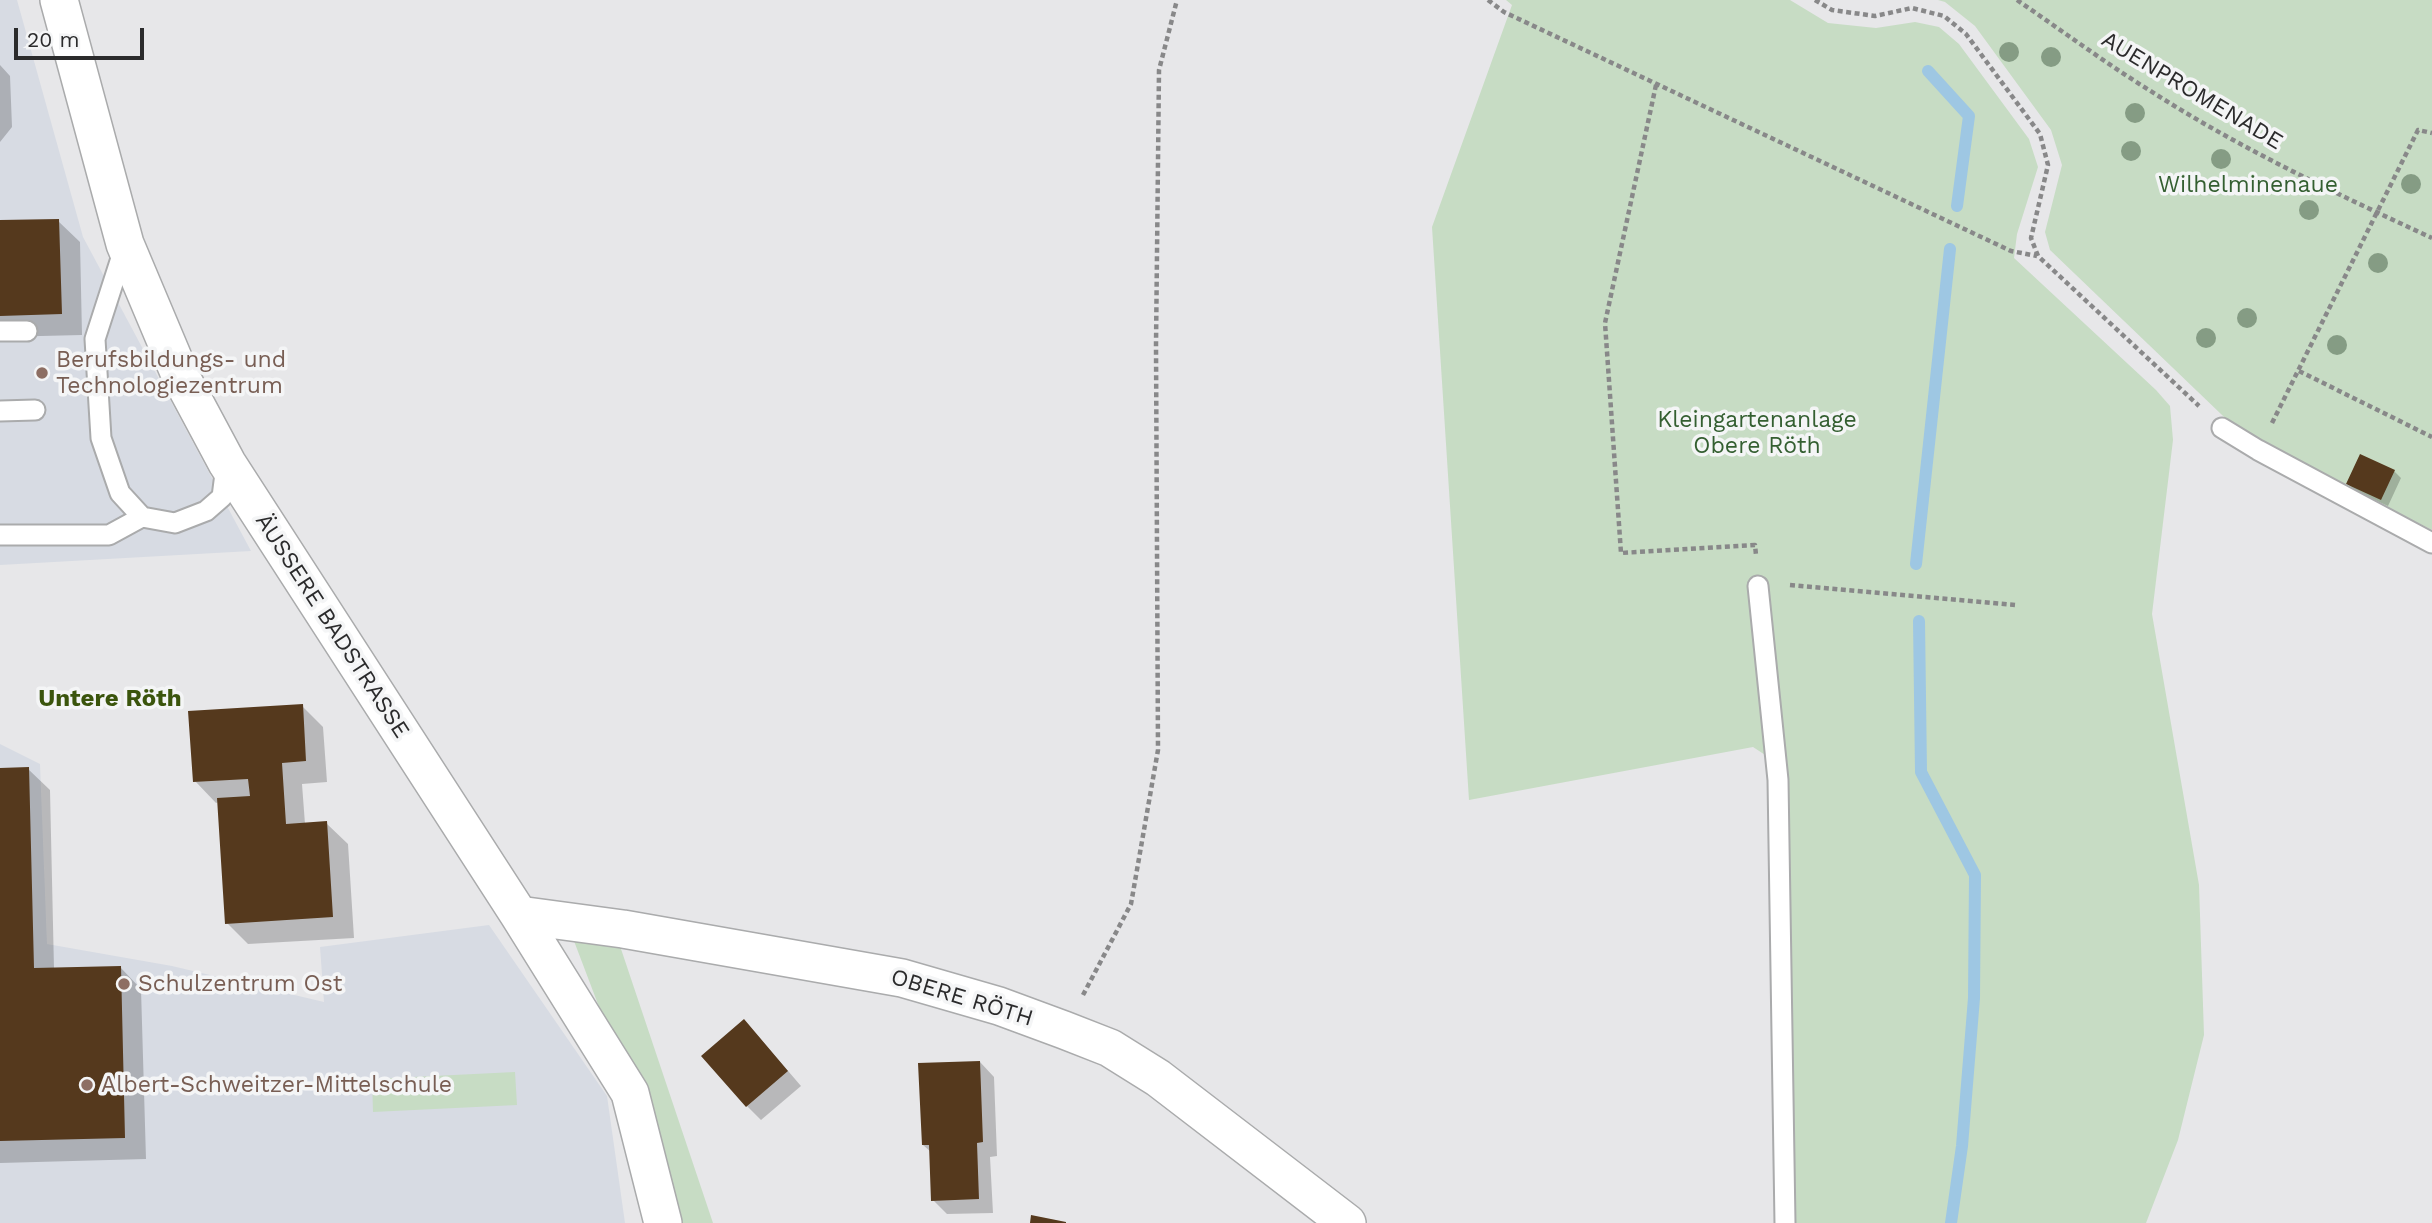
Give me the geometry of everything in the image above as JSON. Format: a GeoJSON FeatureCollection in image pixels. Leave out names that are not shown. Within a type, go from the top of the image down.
{"type":"FeatureCollection","features":[{"type":"Feature","properties":{"kind":"street","name":"ÄUSSERE BADSTRASSE"},"geometry":{"type":"LineString","coordinates":[[59,0],[125,244],[181,377],[227,463],[519,915],[630,1093],[663,1223]]}},
{"type":"Feature","properties":{"kind":"street","name":"OBERE RÖTH"},"geometry":{"type":"LineString","coordinates":[[519,915],[623,929],[902,978],[999,1006],[1065,1030],[1110,1048],[1158,1078],[1347,1223]]}},
{"type":"Feature","properties":{"kind":"lane"},"geometry":{"type":"LineString","coordinates":[[125,244],[95,339],[101,438],[121,493],[142,517]]}},
{"type":"Feature","properties":{"kind":"lane"},"geometry":{"type":"LineString","coordinates":[[0,331],[27,331]]}},
{"type":"Feature","properties":{"kind":"lane"},"geometry":{"type":"LineString","coordinates":[[0,411],[35,410]]}},
{"type":"Feature","properties":{"kind":"lane"},"geometry":{"type":"LineString","coordinates":[[2222,428],[2432,543]]}},
{"type":"Feature","properties":{"kind":"lane"},"geometry":{"type":"LineString","coordinates":[[0,535],[109,535],[142,517],[176,523],[206,511],[222,497],[227,463]]}},
{"type":"Feature","properties":{"kind":"lane"},"geometry":{"type":"LineString","coordinates":[[1758,586],[1777,780],[1785,1223]]}},
{"type":"Feature","properties":{"kind":"path"},"geometry":{"type":"LineString","coordinates":[[1065,1030],[1131,904],[1158,750],[1156,345],[1159,70],[1178,0]]}},
{"type":"Feature","properties":{"kind":"path"},"geometry":{"type":"LineString","coordinates":[[1488,0],[1504,12],[1656,85],[2011,251],[2038,256]]}},
{"type":"Feature","properties":{"kind":"path"},"geometry":{"type":"LineString","coordinates":[[1815,0],[1832,10],[1875,16],[1912,8],[1944,16],[1966,34],[2040,134],[2048,165],[2031,238],[2038,256],[2222,428]]}},
{"type":"Feature","properties":{"kind":"path","name":"AUENPROMENADE"},"geometry":{"type":"LineString","coordinates":[[2017,0],[2149,91],[2269,159],[2432,238]]}},
{"type":"Feature","properties":{"kind":"path"},"geometry":{"type":"LineString","coordinates":[[1656,85],[1605,323],[1621,553],[1755,545],[1758,586],[1772,584],[2015,604]]}},
{"type":"Feature","properties":{"kind":"path"},"geometry":{"type":"LineString","coordinates":[[2258,450],[2418,130],[2432,133]]}},
{"type":"Feature","properties":{"kind":"path"},"geometry":{"type":"LineString","coordinates":[[2299,371],[2432,437]]}},
{"type":"Feature","properties":{"kind":"shaded area"},"geometry":{"type":"Polygon","coordinates":[[[0,0],[17,0],[83,237],[251,551],[0,565],[0,0]]]}},
{"type":"Feature","properties":{"kind":"shaded area","name":"Schulzentrum Ost"},"geometry":{"type":"Polygon","coordinates":[[[0,744],[40,764],[47,944],[172,966],[324,1002],[320,947],[489,925],[607,1096],[625,1223],[0,1223],[0,744]]]}},
{"type":"Feature","properties":{"kind":"green space","name":"Kleingartenanlage Obere Röth"},"geometry":{"type":"Polygon","coordinates":[[[1506,0],[1790,0],[1828,23],[1876,28],[1915,22],[1939,27],[1959,44],[2029,139],[2038,167],[2017,234],[2014,258],[2170,406],[2173,440],[2152,614],[2199,885],[2204,1035],[2178,1140],[2146,1223],[1795,1223],[1785,768],[1753,747],[1469,800],[1432,227],[1512,5],[1506,0]]]}},
{"type":"Feature","properties":{"kind":"green space","name":"Wilhelminenaue"},"geometry":{"type":"Polygon","coordinates":[[[1938,0],[2432,0],[2432,530],[2246,438],[2050,250],[2045,232],[2062,165],[2051,130],[1975,26],[1945,2],[1938,0]]]}},
{"type":"Feature","properties":{"kind":"green space"},"geometry":{"type":"Polygon","coordinates":[[[618,940],[713,1223],[681,1223],[574,941],[618,940]]]}},
{"type":"Feature","properties":{"kind":"green space"},"geometry":{"type":"Polygon","coordinates":[[[515,1072],[517,1105],[373,1112],[372,1079],[515,1072]]]}},
{"type":"Feature","properties":{"kind":"building"},"geometry":{"type":"Polygon","coordinates":[[[59,219],[62,314],[0,316],[0,220],[59,219]]]}},
{"type":"Feature","properties":{"kind":"building"},"geometry":{"type":"Polygon","coordinates":[[[2360,454],[2395,470],[2381,500],[2346,484],[2360,454]]]}},
{"type":"Feature","properties":{"kind":"building"},"geometry":{"type":"Polygon","coordinates":[[[303,704],[306,761],[282,763],[286,824],[327,821],[333,917],[225,924],[217,798],[250,796],[248,779],[193,782],[188,711],[303,704]]]}},
{"type":"Feature","properties":{"kind":"building"},"geometry":{"type":"Polygon","coordinates":[[[29,767],[34,968],[121,966],[125,1138],[0,1141],[0,768],[29,767]]]}},
{"type":"Feature","properties":{"kind":"building"},"geometry":{"type":"Polygon","coordinates":[[[744,1019],[788,1071],[746,1107],[701,1056],[744,1019]]]}},
{"type":"Feature","properties":{"kind":"building"},"geometry":{"type":"Polygon","coordinates":[[[980,1061],[983,1142],[977,1143],[979,1199],[931,1201],[929,1145],[922,1145],[918,1063],[980,1061]]]}},
{"type":"Feature","properties":{"kind":"building"},"geometry":{"type":"Polygon","coordinates":[[[1031,1215],[1066,1222],[1066,1223],[1030,1223],[1031,1215]]]}},
{"type":"Feature","properties":{"kind":"waterway"},"geometry":{"type":"LineString","coordinates":[[1928,71],[1969,116],[1957,206]]}},
{"type":"Feature","properties":{"kind":"waterway"},"geometry":{"type":"LineString","coordinates":[[1916,564],[1950,249]]}},
{"type":"Feature","properties":{"kind":"waterway"},"geometry":{"type":"LineString","coordinates":[[1919,621],[1921,772],[1975,875],[1974,998],[1962,1146],[1951,1223]]}},
{"type":"Feature","properties":{"kind":"place","name":"Berufsbildungs- und Technologiezentrum"},"geometry":{"type":"Point","coordinates":[42,373]}},
{"type":"Feature","properties":{"kind":"place","name":"Schulzentrum Ost"},"geometry":{"type":"Point","coordinates":[124,984]}},
{"type":"Feature","properties":{"kind":"place","name":"Albert-Schweitzer-Mittelschule"},"geometry":{"type":"Point","coordinates":[87,1085]}},
{"type":"Feature","properties":{"kind":"district","name":"Untere Röth"},"geometry":{"type":"Point","coordinates":[110,699]}}]}
